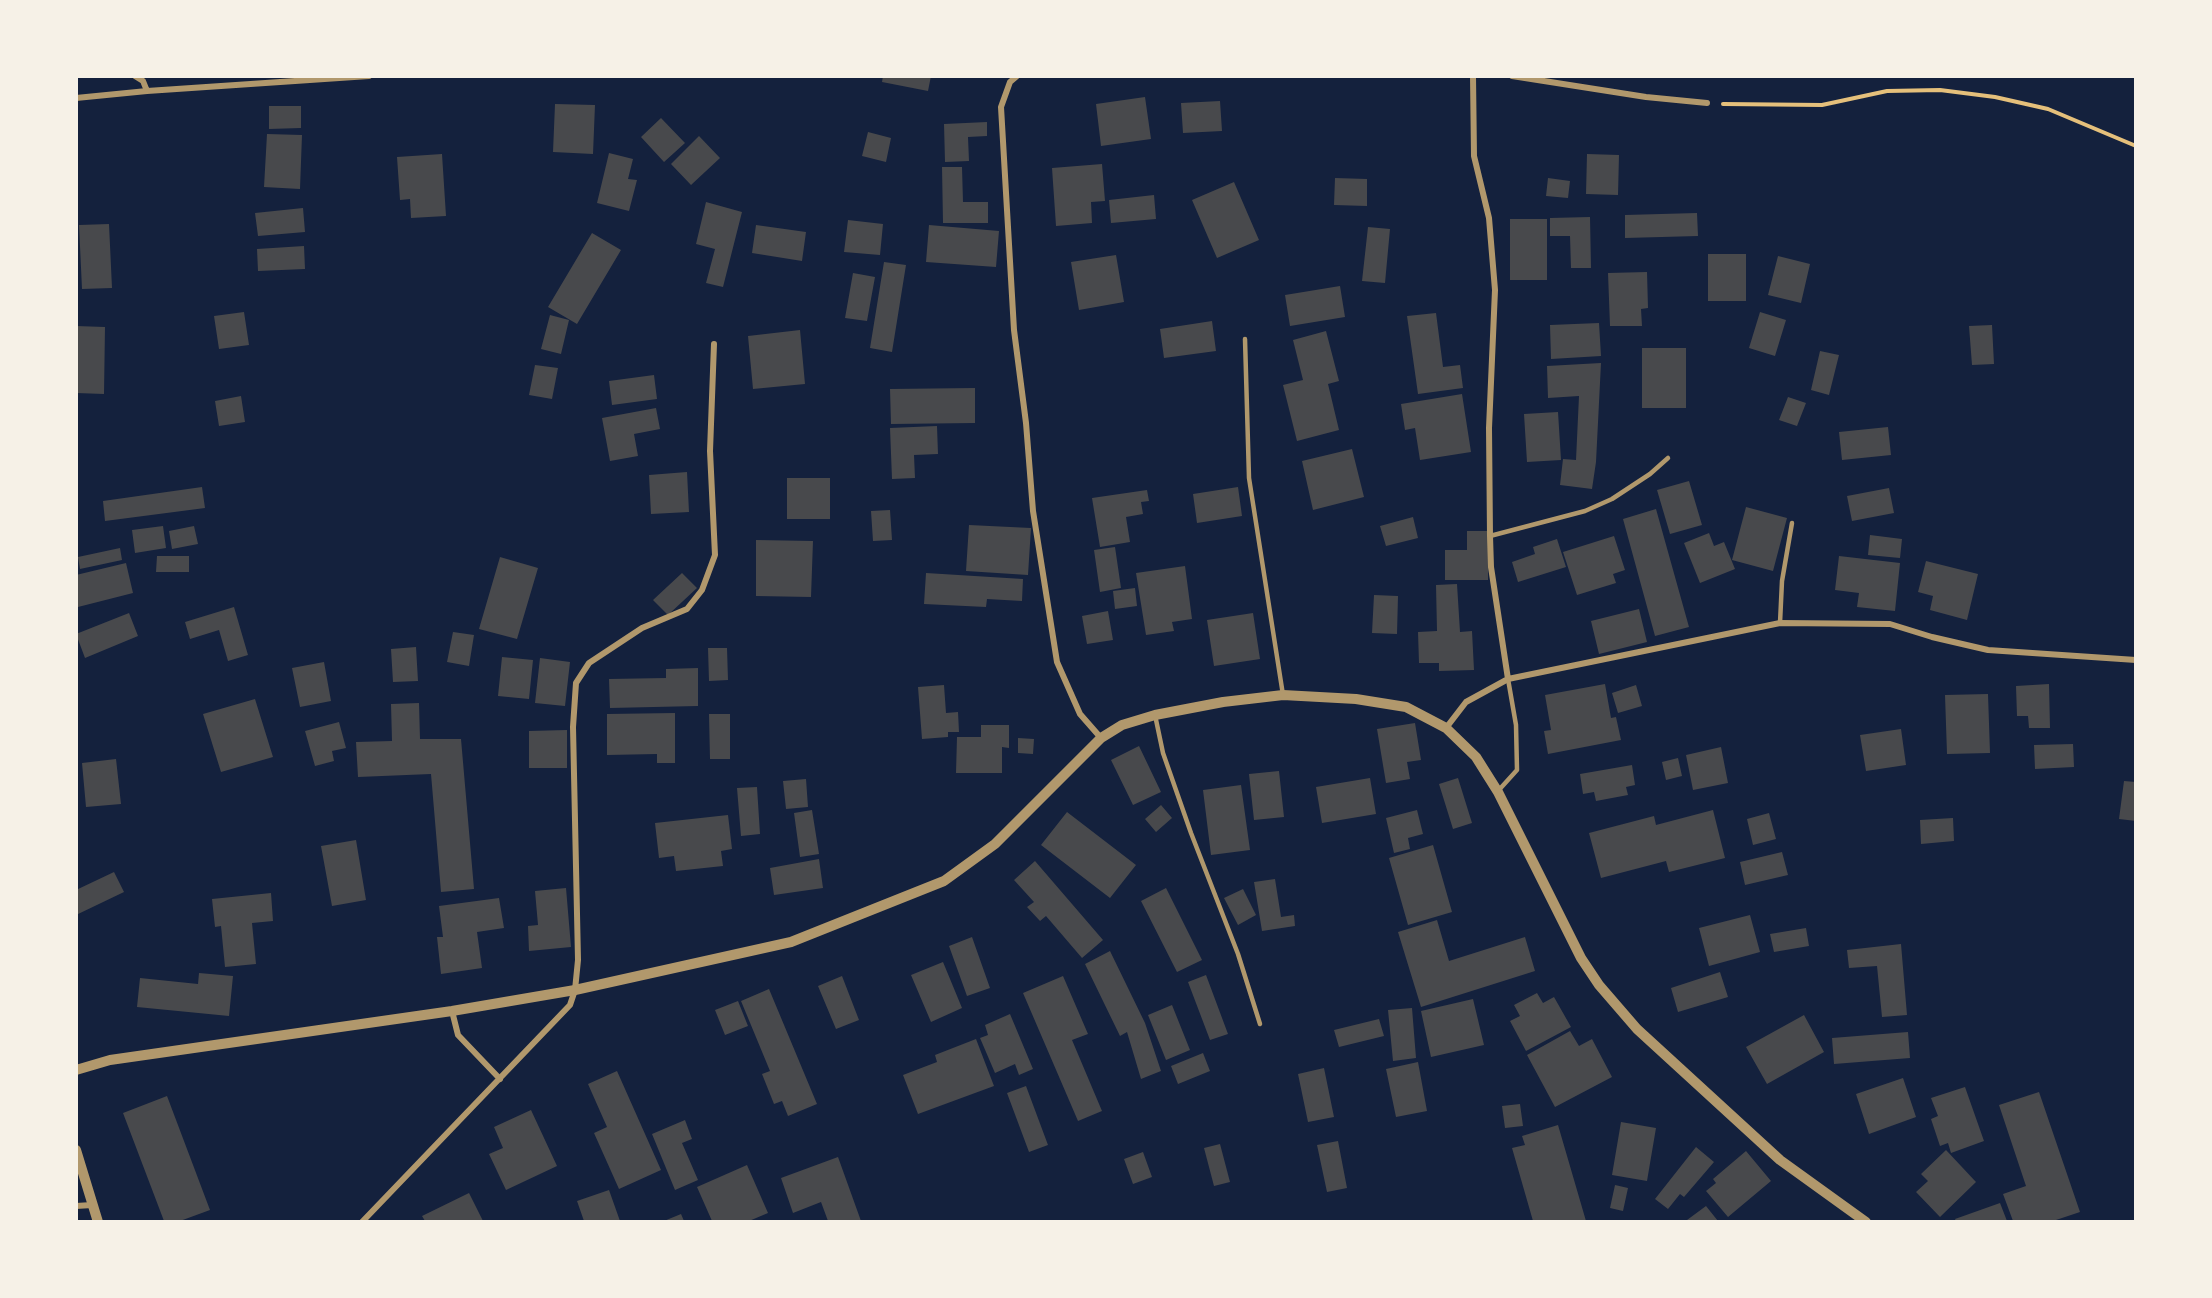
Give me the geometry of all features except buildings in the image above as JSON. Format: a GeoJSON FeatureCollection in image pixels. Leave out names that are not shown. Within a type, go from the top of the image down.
{"type":"FeatureCollection","features":[{"type":"Feature","properties":{"kind":"street"},"geometry":{"type":"LineString","coordinates":[[135,76],[143,81],[147,91]]}},
{"type":"Feature","properties":{"kind":"street"},"geometry":{"type":"LineString","coordinates":[[76,98],[369,76]]}},
{"type":"Feature","properties":{"kind":"street"},"geometry":{"type":"LineString","coordinates":[[1017,76],[1010,82],[1001,106],[1014,330],[1034,511],[1057,662],[1080,714],[1101,738]]}},
{"type":"Feature","properties":{"kind":"street"},"geometry":{"type":"LineString","coordinates":[[1473,76],[1474,156],[1489,218],[1495,290],[1489,428],[1491,567],[1508,679]]}},
{"type":"Feature","properties":{"kind":"street"},"geometry":{"type":"LineString","coordinates":[[1512,76],[1646,98],[1707,104]]}},
{"type":"Feature","properties":{"kind":"street"},"geometry":{"type":"LineString","coordinates":[[362,1221],[570,1005],[575,990],[578,960],[573,727],[576,683],[589,663],[642,628],[687,609],[702,590],[715,555],[710,451],[714,344]]}},
{"type":"Feature","properties":{"kind":"street"},"geometry":{"type":"LineString","coordinates":[[1446,728],[1466,702],[1508,679],[1780,623],[1890,624],[1988,650],[2136,660]]}},
{"type":"Feature","properties":{"kind":"street"},"geometry":{"type":"LineString","coordinates":[[76,1070],[110,1060],[452,1011],[575,990],[791,942],[944,881],[995,844],[1101,738],[1122,725],[1155,715],[1223,702],[1283,695],[1356,699],[1406,707],[1446,728],[1476,757],[1498,792],[1581,958],[1599,985],[1637,1029],[1780,1160],[1866,1221]]}},
{"type":"Feature","properties":{"kind":"street"},"geometry":{"type":"LineString","coordinates":[[452,1011],[458,1035],[500,1079]]}},
{"type":"Feature","properties":{"kind":"street"},"geometry":{"type":"LineString","coordinates":[[76,1150],[98,1221]]}},
{"type":"Feature","properties":{"kind":"street"},"geometry":{"type":"LineString","coordinates":[[76,1206],[92,1205]]}},
{"type":"Feature","properties":{"kind":"lane"},"geometry":{"type":"LineString","coordinates":[[1245,339],[1249,478],[1283,695]]}},
{"type":"Feature","properties":{"kind":"lane"},"geometry":{"type":"LineString","coordinates":[[1490,536],[1585,511],[1612,499],[1650,474],[1668,458]]}},
{"type":"Feature","properties":{"kind":"lane"},"geometry":{"type":"LineString","coordinates":[[1780,623],[1782,581],[1792,524]]}},
{"type":"Feature","properties":{"kind":"lane"},"geometry":{"type":"LineString","coordinates":[[1498,792],[1517,770],[1516,725],[1508,679]]}},
{"type":"Feature","properties":{"kind":"lane"},"geometry":{"type":"LineString","coordinates":[[1155,715],[1163,753],[1238,954],[1260,1024]]}},
{"type":"Feature","properties":{"kind":"path"},"geometry":{"type":"LineString","coordinates":[[1707,104],[1822,105],[1887,91],[1940,90],[1995,97],[2048,109],[2136,146]]}}]}
